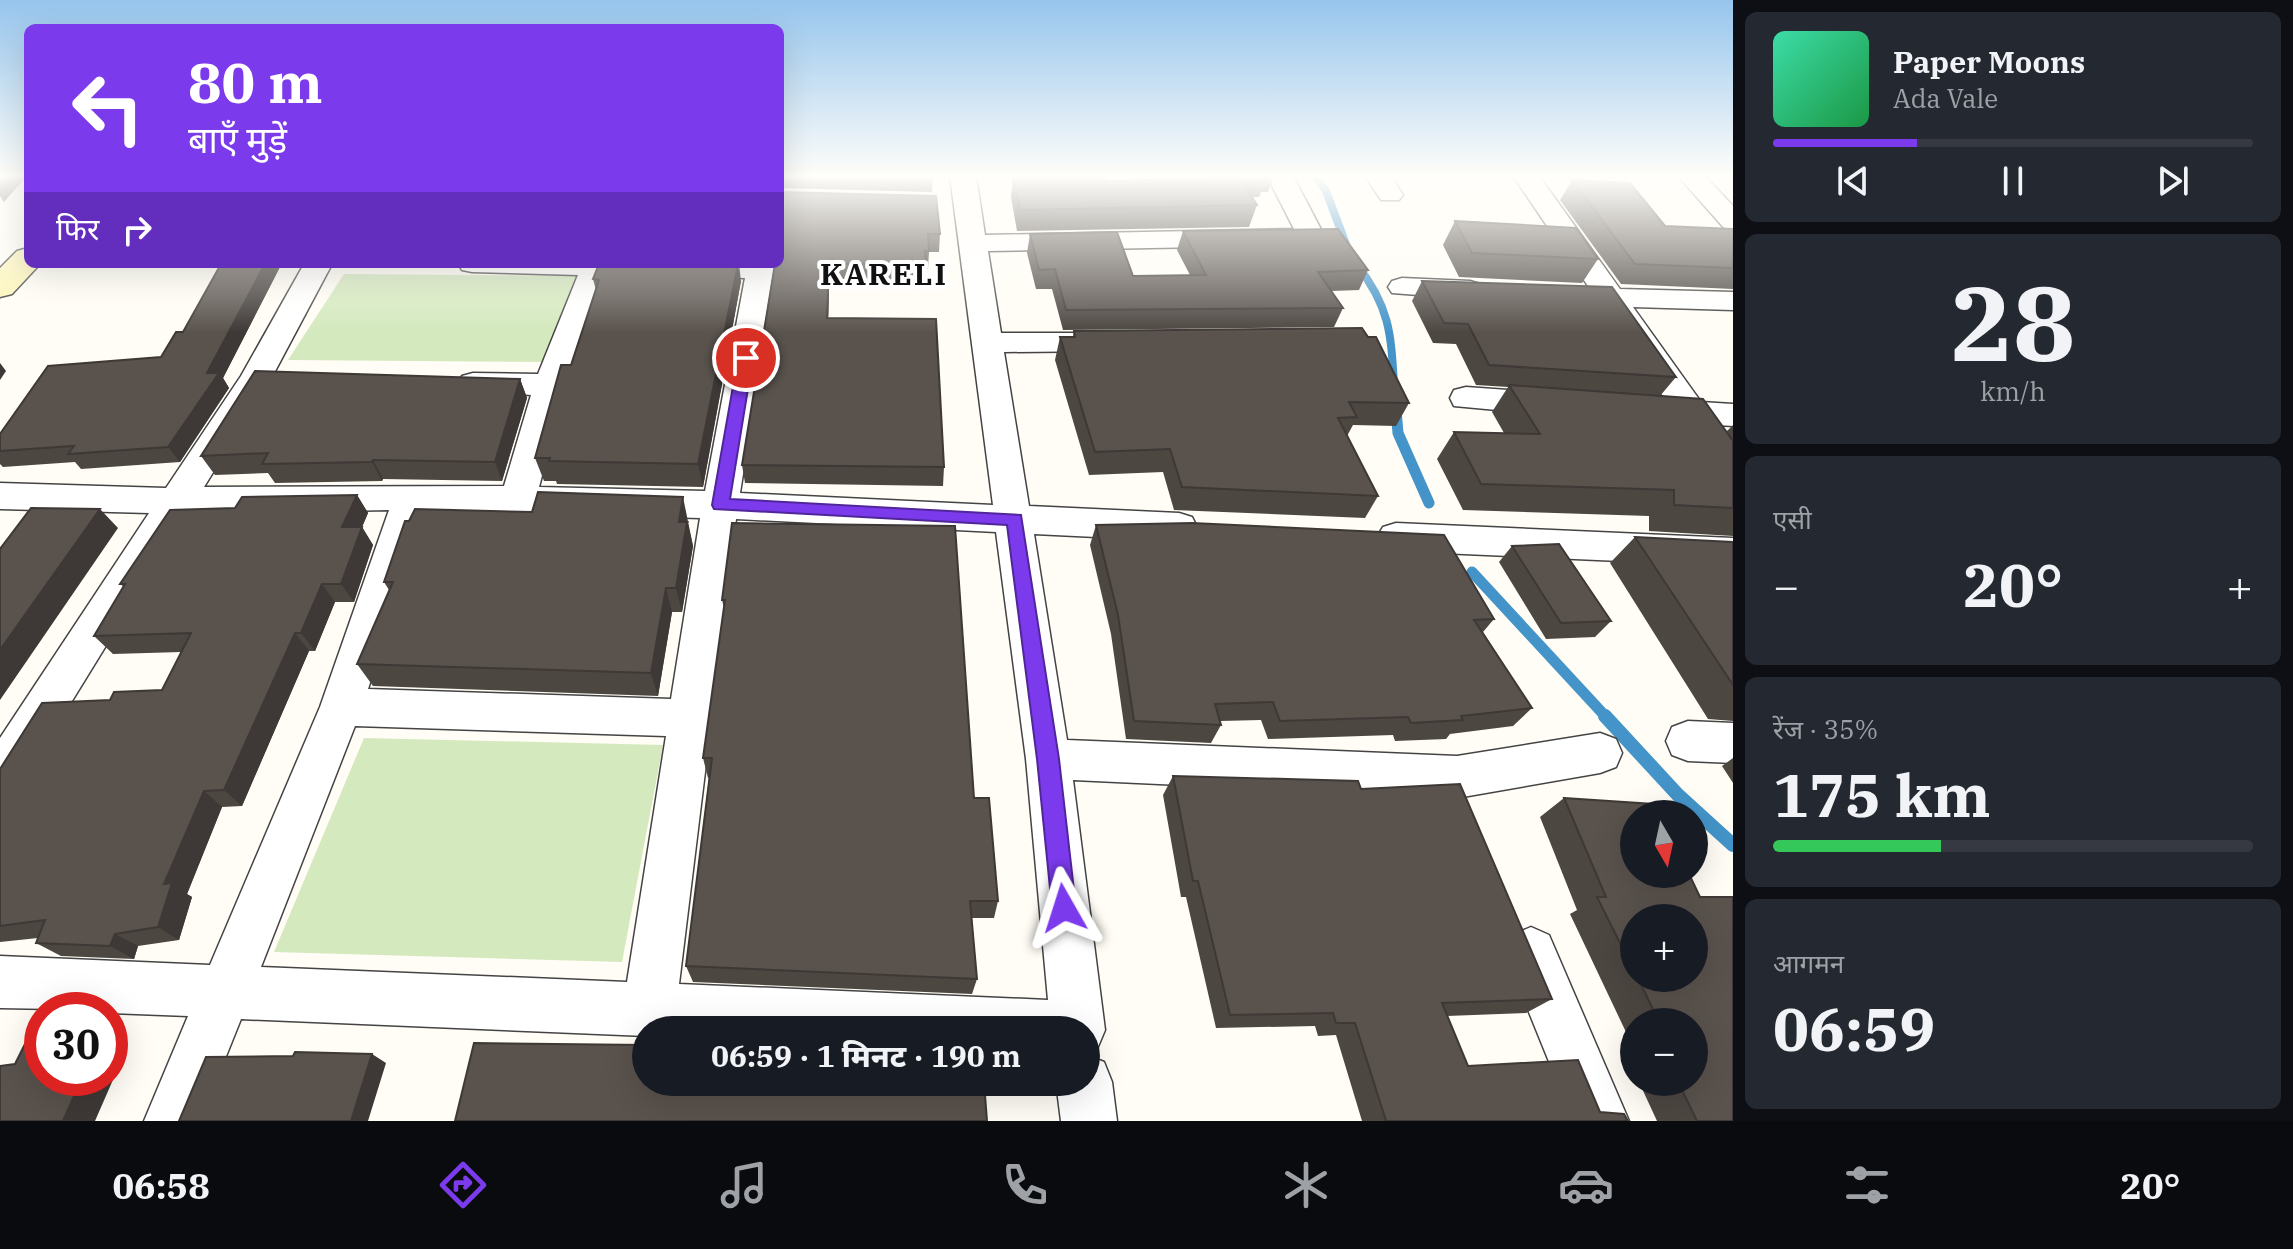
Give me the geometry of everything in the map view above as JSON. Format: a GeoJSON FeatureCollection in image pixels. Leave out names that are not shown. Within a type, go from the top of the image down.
{"type":"FeatureCollection","features":[{"type":"Feature","properties":{"kind":"main road"},"geometry":{"type":"LineString","coordinates":[[0,287],[24,262]]}},
{"type":"Feature","properties":{"kind":"street"},"geometry":{"type":"LineString","coordinates":[[968,228],[973,243],[1015,519],[1048,759],[1077,1016]]}},
{"type":"Feature","properties":{"kind":"street"},"geometry":{"type":"LineString","coordinates":[[973,243],[1311,237],[1307,228]]}},
{"type":"Feature","properties":{"kind":"street"},"geometry":{"type":"LineString","coordinates":[[1561,228],[1733,473]]}},
{"type":"Feature","properties":{"kind":"street"},"geometry":{"type":"LineString","coordinates":[[0,777],[176,501],[272,377],[316,268]]}},
{"type":"Feature","properties":{"kind":"street"},"geometry":{"type":"LineString","coordinates":[[518,499],[550,385],[594,268]]}},
{"type":"Feature","properties":{"kind":"street"},"geometry":{"type":"LineString","coordinates":[[649,1010],[720,505],[761,270],[695,268]]}},
{"type":"Feature","properties":{"kind":"street"},"geometry":{"type":"LineString","coordinates":[[1402,287],[1497,292]]}},
{"type":"Feature","properties":{"kind":"street"},"geometry":{"type":"LineString","coordinates":[[1561,295],[1733,301]]}},
{"type":"Feature","properties":{"kind":"street"},"geometry":{"type":"LineString","coordinates":[[988,343],[1130,342]]}},
{"type":"Feature","properties":{"kind":"street"},"geometry":{"type":"LineString","coordinates":[[442,382],[550,385]]}},
{"type":"Feature","properties":{"kind":"street"},"geometry":{"type":"LineString","coordinates":[[1466,398],[1585,406]]}},
{"type":"Feature","properties":{"kind":"street"},"geometry":{"type":"LineString","coordinates":[[1645,410],[1733,415]]}},
{"type":"Feature","properties":{"kind":"street"},"geometry":{"type":"LineString","coordinates":[[0,496],[176,501],[412,497],[518,499],[720,505],[1206,528]]}},
{"type":"Feature","properties":{"kind":"street"},"geometry":{"type":"LineString","coordinates":[[24,530],[48,497]]}},
{"type":"Feature","properties":{"kind":"street"},"geometry":{"type":"LineString","coordinates":[[172,1121],[341,707],[412,497]]}},
{"type":"Feature","properties":{"kind":"street"},"geometry":{"type":"LineString","coordinates":[[1366,535],[1733,552]]}},
{"type":"Feature","properties":{"kind":"street"},"geometry":{"type":"LineString","coordinates":[[341,707],[691,718]]}},
{"type":"Feature","properties":{"kind":"street"},"geometry":{"type":"LineString","coordinates":[[1688,741],[1733,743]]}},
{"type":"Feature","properties":{"kind":"street"},"geometry":{"type":"LineString","coordinates":[[1048,759],[1466,798],[1600,753]]}},
{"type":"Feature","properties":{"kind":"street"},"geometry":{"type":"LineString","coordinates":[[1511,906],[1601,1121]]}},
{"type":"Feature","properties":{"kind":"street"},"geometry":{"type":"LineString","coordinates":[[0,982],[784,1016]]}},
{"type":"Feature","properties":{"kind":"street"},"geometry":{"type":"LineString","coordinates":[[1086,1096],[1089,1121]]}},
{"type":"Feature","properties":{"kind":"green space"},"geometry":{"type":"Polygon","coordinates":[[[344,274],[583,276],[552,362],[288,360],[344,274]]]}},
{"type":"Feature","properties":{"kind":"green space"},"geometry":{"type":"Polygon","coordinates":[[[364,738],[663,745],[622,962],[274,952],[364,738]]]}},
{"type":"Feature","properties":{"kind":"building"},"geometry":{"type":"Polygon","coordinates":[[[784,228],[939,228],[940,234],[928,234],[926,263],[829,264],[827,318],[936,319],[944,467],[742,465],[774,268],[784,268],[784,228]]]}},
{"type":"Feature","properties":{"kind":"building"},"geometry":{"type":"Polygon","coordinates":[[[1459,228],[1576,228],[1598,259],[1472,253],[1459,228]]]}},
{"type":"Feature","properties":{"kind":"building"},"geometry":{"type":"Polygon","coordinates":[[[1608,228],[1733,229],[1733,268],[1635,264],[1608,228]]]}},
{"type":"Feature","properties":{"kind":"building"},"geometry":{"type":"Polygon","coordinates":[[[1338,229],[1368,270],[1318,272],[1343,308],[1066,310],[1055,269],[1039,270],[1030,234],[1117,232],[1133,276],[1206,275],[1183,231],[1338,229]]]}},
{"type":"Feature","properties":{"kind":"building"},"geometry":{"type":"Polygon","coordinates":[[[219,268],[263,268],[207,373],[219,373],[168,447],[68,454],[74,446],[0,451],[0,434],[48,366],[161,357],[176,332],[183,332],[219,268]]]}},
{"type":"Feature","properties":{"kind":"building"},"geometry":{"type":"Polygon","coordinates":[[[597,268],[737,268],[698,464],[549,461],[550,458],[535,458],[561,365],[571,365],[599,280],[593,279],[597,268]]]}},
{"type":"Feature","properties":{"kind":"building"},"geometry":{"type":"Polygon","coordinates":[[[1422,281],[1612,287],[1676,377],[1489,365],[1468,324],[1444,323],[1422,281]]]}},
{"type":"Feature","properties":{"kind":"building"},"geometry":{"type":"Polygon","coordinates":[[[1362,328],[1368,337],[1376,337],[1409,403],[1349,402],[1357,417],[1338,418],[1378,496],[1182,487],[1170,449],[1095,452],[1060,337],[1075,337],[1074,331],[1362,328]]]}},
{"type":"Feature","properties":{"kind":"building"},"geometry":{"type":"Polygon","coordinates":[[[255,371],[520,379],[495,462],[373,460],[262,464],[268,453],[201,456],[255,371]]]}},
{"type":"Feature","properties":{"kind":"building"},"geometry":{"type":"Polygon","coordinates":[[[1509,385],[1703,399],[1733,441],[1733,508],[1674,505],[1674,490],[1481,484],[1454,432],[1540,434],[1509,385]]]}},
{"type":"Feature","properties":{"kind":"building"},"geometry":{"type":"Polygon","coordinates":[[[538,492],[683,497],[679,522],[687,522],[676,588],[666,588],[651,673],[357,664],[393,582],[384,582],[405,521],[409,521],[415,509],[532,512],[538,492]]]}},
{"type":"Feature","properties":{"kind":"building"},"geometry":{"type":"Polygon","coordinates":[[[357,495],[342,527],[362,527],[341,584],[322,584],[301,633],[295,633],[224,790],[204,791],[164,884],[172,883],[158,927],[115,934],[110,946],[36,943],[45,920],[0,926],[0,769],[42,703],[110,700],[114,692],[162,690],[191,633],[94,636],[125,584],[120,584],[170,510],[235,508],[242,497],[357,495]]]}},
{"type":"Feature","properties":{"kind":"building"},"geometry":{"type":"Polygon","coordinates":[[[31,508],[100,509],[0,650],[0,549],[31,508]]]}},
{"type":"Feature","properties":{"kind":"building"},"geometry":{"type":"Polygon","coordinates":[[[732,523],[955,526],[974,798],[989,798],[998,901],[970,901],[977,979],[686,966],[712,758],[703,758],[725,600],[722,600],[732,523]]]}},
{"type":"Feature","properties":{"kind":"building"},"geometry":{"type":"Polygon","coordinates":[[[1192,523],[1444,535],[1494,619],[1474,620],[1532,708],[1461,716],[1463,720],[1411,723],[1408,717],[1280,721],[1273,702],[1215,704],[1221,725],[1134,721],[1118,615],[1096,525],[1192,523]]]}},
{"type":"Feature","properties":{"kind":"building"},"geometry":{"type":"Polygon","coordinates":[[[1635,537],[1733,542],[1733,685],[1635,537]]]}},
{"type":"Feature","properties":{"kind":"building"},"geometry":{"type":"Polygon","coordinates":[[[1559,544],[1611,621],[1561,623],[1512,546],[1559,544]]]}},
{"type":"Feature","properties":{"kind":"building"},"geometry":{"type":"Polygon","coordinates":[[[1173,776],[1358,781],[1361,789],[1460,784],[1552,999],[1442,1003],[1468,1066],[1578,1060],[1600,1112],[1624,1114],[1628,1121],[1386,1121],[1355,1023],[1336,1023],[1333,1013],[1230,1015],[1198,881],[1193,881],[1173,776]]]}},
{"type":"Feature","properties":{"kind":"building"},"geometry":{"type":"Polygon","coordinates":[[[1564,798],[1620,802],[1620,888],[1696,888],[1700,897],[1733,897],[1733,1121],[1697,1121],[1685,1096],[1708,1096],[1708,1008],[1652,1008],[1645,992],[1708,992],[1708,904],[1620,904],[1620,943],[1597,897],[1606,897],[1564,798]]]}},
{"type":"Feature","properties":{"kind":"building"},"geometry":{"type":"Polygon","coordinates":[[[474,1043],[632,1045],[632,1096],[985,1096],[987,1121],[455,1121],[474,1043]]]}},
{"type":"Feature","properties":{"kind":"building"},"geometry":{"type":"Polygon","coordinates":[[[24,1046],[24,1096],[74,1096],[63,1121],[0,1121],[0,1066],[15,1064],[24,1046]]]}},
{"type":"Feature","properties":{"kind":"building"},"geometry":{"type":"Polygon","coordinates":[[[295,1052],[372,1054],[351,1121],[179,1121],[206,1057],[293,1056],[295,1052]]]}},
{"type":"Feature","properties":{"kind":"waterway"},"geometry":{"type":"LineString","coordinates":[[1340,228],[1347,247]]}},
{"type":"Feature","properties":{"kind":"waterway"},"geometry":{"type":"LineString","coordinates":[[1357,265],[1376,294],[1387,322],[1394,385]]}},
{"type":"Feature","properties":{"kind":"waterway"},"geometry":{"type":"LineString","coordinates":[[1396,410],[1398,433],[1429,503]]}},
{"type":"Feature","properties":{"kind":"waterway"},"geometry":{"type":"LineString","coordinates":[[1472,572],[1607,718]]}},
{"type":"Feature","properties":{"kind":"waterway"},"geometry":{"type":"LineString","coordinates":[[1605,716],[1678,795],[1733,845]]}},
{"type":"Feature","properties":{"kind":"district","name":"KARELI"},"geometry":{"type":"Point","coordinates":[884,273]}},
{"type":"Feature","properties":{"kind":"route"},"geometry":{"type":"LineString","coordinates":[[746,358],[720,505],[1015,519],[1048,759],[1064,908]]}}]}
